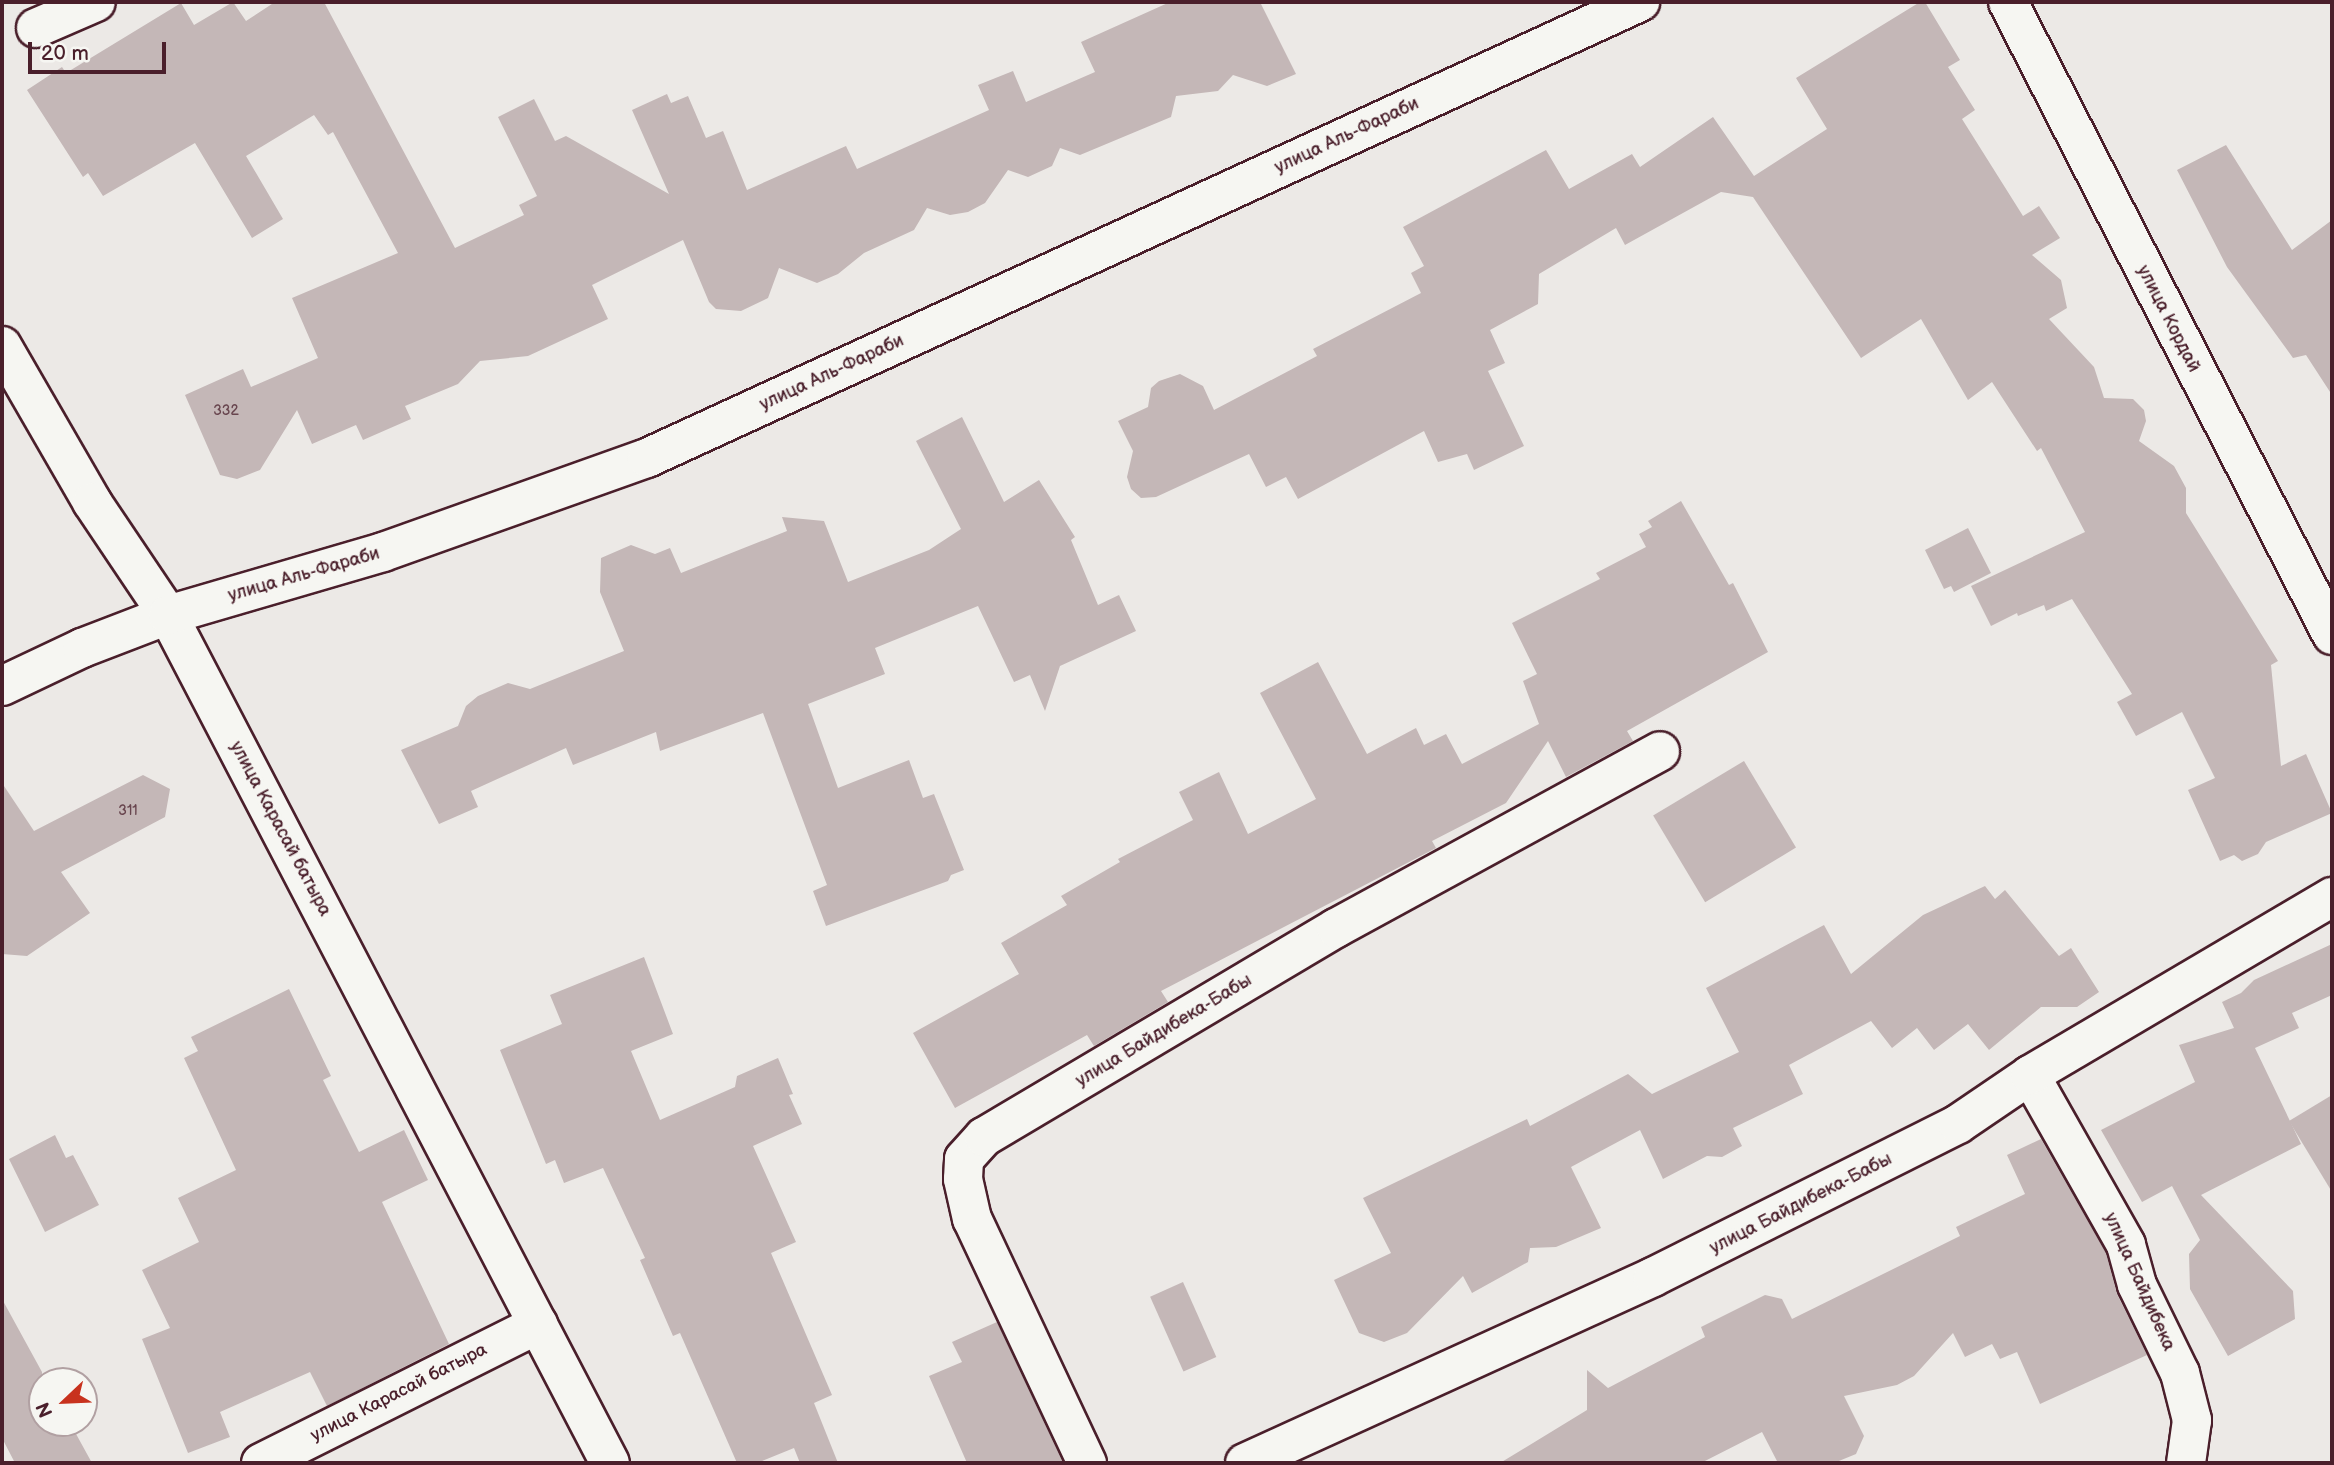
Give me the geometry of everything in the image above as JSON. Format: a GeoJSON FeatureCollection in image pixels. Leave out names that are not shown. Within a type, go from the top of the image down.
{"type":"FeatureCollection","features":[{"type":"Feature","properties":{"kind":"street"},"geometry":{"type":"LineString","coordinates":[[36,28],[96,2]]}},
{"type":"Feature","properties":{"kind":"street","name":"улица Аль-Фараби"},"geometry":{"type":"LineString","coordinates":[[2,686],[82,648],[167,615],[383,552],[647,458],[1640,2]]}},
{"type":"Feature","properties":{"kind":"street","name":"улица Кордай"},"geometry":{"type":"LineString","coordinates":[[2008,2],[2332,635]]}},
{"type":"Feature","properties":{"kind":"street","name":"улица Карасай батыра"},"geometry":{"type":"LineString","coordinates":[[2,346],[92,502],[167,615],[610,1463]]}},
{"type":"Feature","properties":{"kind":"street","name":"улица Байдибека-Бабы"},"geometry":{"type":"LineString","coordinates":[[1087,1463],[972,1219],[963,1179],[964,1158],[984,1137],[1336,928],[1660,751]]}},
{"type":"Feature","properties":{"kind":"street","name":"улица Байдибека-Бабы"},"geometry":{"type":"LineString","coordinates":[[1245,1463],[1653,1277],[1958,1124],[2030,1075],[2332,897]]}},
{"type":"Feature","properties":{"kind":"street","name":"улица Байдибека"},"geometry":{"type":"LineString","coordinates":[[2030,1075],[2126,1245],[2137,1284],[2180,1373],[2192,1420],[2186,1463]]}},
{"type":"Feature","properties":{"kind":"street","name":"улица Карасай батыра"},"geometry":{"type":"LineString","coordinates":[[261,1463],[538,1324]]}},
{"type":"Feature","properties":{"kind":"building"},"geometry":{"type":"Polygon","coordinates":[[[233,2],[246,21],[275,2],[324,2],[455,248],[524,215],[519,205],[537,196],[498,117],[534,99],[555,141],[566,136],[669,194],[632,110],[667,94],[671,103],[688,96],[706,138],[723,131],[747,190],[846,146],[857,169],[989,110],[978,85],[1013,71],[1026,102],[1095,72],[1081,42],[1170,2],[1260,2],[1296,74],[1267,86],[1233,75],[1218,91],[1176,96],[1171,117],[1080,155],[1060,148],[1052,166],[1028,177],[1008,170],[985,203],[968,212],[950,215],[927,208],[914,230],[864,253],[838,274],[817,283],[779,268],[768,298],[741,311],[716,309],[709,302],[683,240],[592,285],[608,319],[528,356],[480,361],[458,384],[405,406],[411,419],[363,440],[356,425],[312,444],[297,410],[260,470],[237,479],[220,475],[185,395],[243,369],[251,387],[318,358],[292,298],[398,253],[333,132],[328,135],[314,115],[246,156],[283,219],[252,238],[195,143],[103,196],[88,173],[83,177],[27,90],[62,67],[66,73],[181,3],[194,25],[233,2]]]}},
{"type":"Feature","properties":{"kind":"building"},"geometry":{"type":"Polygon","coordinates":[[[1920,2],[1925,2],[1960,60],[1948,67],[1975,110],[1962,119],[2023,216],[2039,206],[2060,238],[2032,255],[2061,280],[2067,308],[2049,319],[2094,367],[2104,398],[2133,399],[2144,410],[2146,421],[2139,441],[2174,466],[2186,488],[2186,513],[2278,661],[2271,665],[2281,766],[2306,754],[2332,813],[2266,842],[2258,854],[2242,861],[2234,855],[2220,861],[2188,790],[2215,778],[2182,712],[2136,736],[2117,702],[2132,694],[2072,599],[2046,611],[2044,605],[2018,616],[2017,613],[1991,626],[1971,586],[2085,532],[2041,448],[2037,451],[1992,382],[1968,400],[1921,319],[1861,358],[1753,197],[1721,192],[1625,245],[1616,228],[1539,274],[1538,304],[1490,330],[1505,363],[1488,371],[1524,446],[1474,470],[1467,454],[1438,462],[1424,431],[1298,499],[1286,477],[1266,487],[1249,454],[1156,497],[1141,498],[1131,489],[1127,477],[1133,451],[1118,421],[1148,407],[1151,388],[1159,381],[1180,374],[1203,386],[1214,410],[1317,356],[1313,349],[1421,293],[1411,273],[1424,266],[1403,227],[1546,150],[1569,189],[1632,154],[1640,167],[1713,117],[1754,176],[1827,129],[1796,78],[1920,2]]]}},
{"type":"Feature","properties":{"kind":"building"},"geometry":{"type":"Polygon","coordinates":[[[2226,145],[2292,250],[2332,220],[2332,395],[2306,355],[2293,358],[2227,267],[2177,170],[2226,145]]]}},
{"type":"Feature","properties":{"kind":"building"},"geometry":{"type":"Polygon","coordinates":[[[962,417],[1004,502],[1039,480],[1075,537],[1071,540],[1098,605],[1119,595],[1136,631],[1060,666],[1045,711],[1030,675],[1014,682],[978,606],[875,648],[885,674],[808,704],[838,788],[909,760],[923,798],[934,794],[964,870],[951,875],[948,881],[826,926],[813,891],[827,885],[763,713],[660,751],[656,732],[573,765],[566,748],[471,791],[478,807],[439,824],[401,750],[458,726],[466,706],[478,696],[508,683],[530,689],[624,651],[600,592],[601,558],[631,545],[655,554],[670,548],[681,573],[787,531],[782,517],[824,521],[848,582],[929,550],[961,529],[916,441],[962,417]]]}},
{"type":"Feature","properties":{"kind":"building"},"geometry":{"type":"Polygon","coordinates":[[[1681,501],[1729,585],[1733,583],[1768,652],[1627,731],[1633,741],[1566,777],[1548,741],[1506,803],[1432,841],[1436,848],[1161,991],[1168,1002],[1094,1046],[1087,1035],[955,1108],[913,1033],[1019,974],[1001,943],[1067,905],[1061,896],[1120,862],[1118,859],[1193,820],[1179,792],[1219,772],[1248,834],[1316,799],[1260,693],[1318,662],[1367,754],[1416,728],[1424,745],[1446,734],[1462,764],[1539,724],[1523,681],[1537,674],[1512,623],[1600,579],[1596,573],[1646,547],[1639,534],[1652,527],[1648,521],[1681,501]]]}},
{"type":"Feature","properties":{"kind":"building"},"geometry":{"type":"Polygon","coordinates":[[[1968,528],[1991,573],[1954,592],[1951,586],[1944,589],[1925,550],[1968,528]]]}},
{"type":"Feature","properties":{"kind":"building"},"geometry":{"type":"Polygon","coordinates":[[[1744,761],[1796,848],[1705,902],[1653,816],[1744,761]]]}},
{"type":"Feature","properties":{"kind":"building"},"geometry":{"type":"Polygon","coordinates":[[[143,775],[170,789],[165,817],[61,872],[90,913],[27,956],[2,954],[2,783],[34,831],[143,775]]]}},
{"type":"Feature","properties":{"kind":"building"},"geometry":{"type":"Polygon","coordinates":[[[1985,886],[1995,899],[2005,890],[2059,956],[2071,948],[2099,992],[2077,1007],[2041,1007],[1989,1050],[1968,1024],[1934,1050],[1917,1028],[1892,1048],[1871,1021],[1789,1065],[1803,1094],[1733,1128],[1742,1146],[1722,1157],[1707,1156],[1663,1179],[1640,1130],[1571,1167],[1601,1228],[1556,1247],[1530,1248],[1528,1262],[1472,1293],[1463,1276],[1407,1333],[1384,1342],[1359,1333],[1334,1280],[1391,1253],[1363,1198],[1527,1119],[1530,1126],[1628,1074],[1652,1094],[1739,1052],[1706,988],[1824,925],[1851,974],[1923,915],[1985,886]]]}},
{"type":"Feature","properties":{"kind":"building"},"geometry":{"type":"Polygon","coordinates":[[[2332,944],[2332,995],[2292,1013],[2299,1028],[2255,1048],[2301,1144],[2201,1195],[2293,1291],[2295,1319],[2228,1356],[2190,1289],[2189,1254],[2200,1240],[2172,1186],[2142,1202],[2101,1130],[2195,1082],[2179,1045],[2234,1028],[2222,1002],[2241,993],[2254,980],[2332,944]]]}},
{"type":"Feature","properties":{"kind":"building"},"geometry":{"type":"Polygon","coordinates":[[[644,957],[673,1034],[631,1051],[660,1120],[735,1087],[737,1076],[778,1058],[793,1094],[789,1095],[802,1124],[753,1146],[796,1242],[771,1253],[832,1395],[814,1403],[838,1463],[800,1463],[794,1448],[757,1463],[737,1463],[680,1333],[673,1336],[640,1260],[645,1258],[603,1168],[564,1183],[555,1160],[546,1164],[500,1050],[562,1024],[550,995],[644,957]]]}},
{"type":"Feature","properties":{"kind":"building"},"geometry":{"type":"Polygon","coordinates":[[[289,989],[331,1076],[323,1080],[359,1152],[404,1130],[428,1180],[382,1202],[449,1344],[327,1406],[310,1372],[220,1412],[230,1437],[188,1453],[142,1339],[170,1328],[142,1270],[199,1242],[178,1198],[236,1170],[184,1058],[198,1051],[191,1037],[289,989]]]}},
{"type":"Feature","properties":{"kind":"building"},"geometry":{"type":"Polygon","coordinates":[[[2332,1095],[2332,1192],[2289,1121],[2332,1095]]]}},
{"type":"Feature","properties":{"kind":"building"},"geometry":{"type":"Polygon","coordinates":[[[55,1135],[66,1158],[73,1155],[99,1205],[45,1232],[9,1159],[55,1135]]]}},
{"type":"Feature","properties":{"kind":"building"},"geometry":{"type":"Polygon","coordinates":[[[2041,1139],[2106,1253],[2117,1294],[2147,1355],[2040,1404],[2017,1352],[2000,1359],[1992,1344],[1965,1357],[1953,1333],[1914,1376],[1897,1385],[1844,1396],[1864,1436],[1856,1454],[1834,1463],[1778,1463],[1762,1432],[1701,1463],[1500,1463],[1587,1410],[1587,1370],[1608,1388],[1705,1337],[1701,1327],[1765,1295],[1782,1299],[1792,1319],[1960,1236],[1956,1227],[2025,1194],[2007,1155],[2041,1139]]]}},
{"type":"Feature","properties":{"kind":"building"},"geometry":{"type":"Polygon","coordinates":[[[1183,1282],[1216,1357],[1183,1372],[1150,1297],[1183,1282]]]}},
{"type":"Feature","properties":{"kind":"building"},"geometry":{"type":"Polygon","coordinates":[[[2,1299],[39,1367],[28,1367],[28,1437],[78,1437],[92,1463],[15,1463],[2,1438],[2,1299]]]}},
{"type":"Feature","properties":{"kind":"building"},"geometry":{"type":"Polygon","coordinates":[[[997,1322],[1063,1463],[967,1463],[929,1376],[962,1362],[952,1342],[997,1322]]]}}]}
